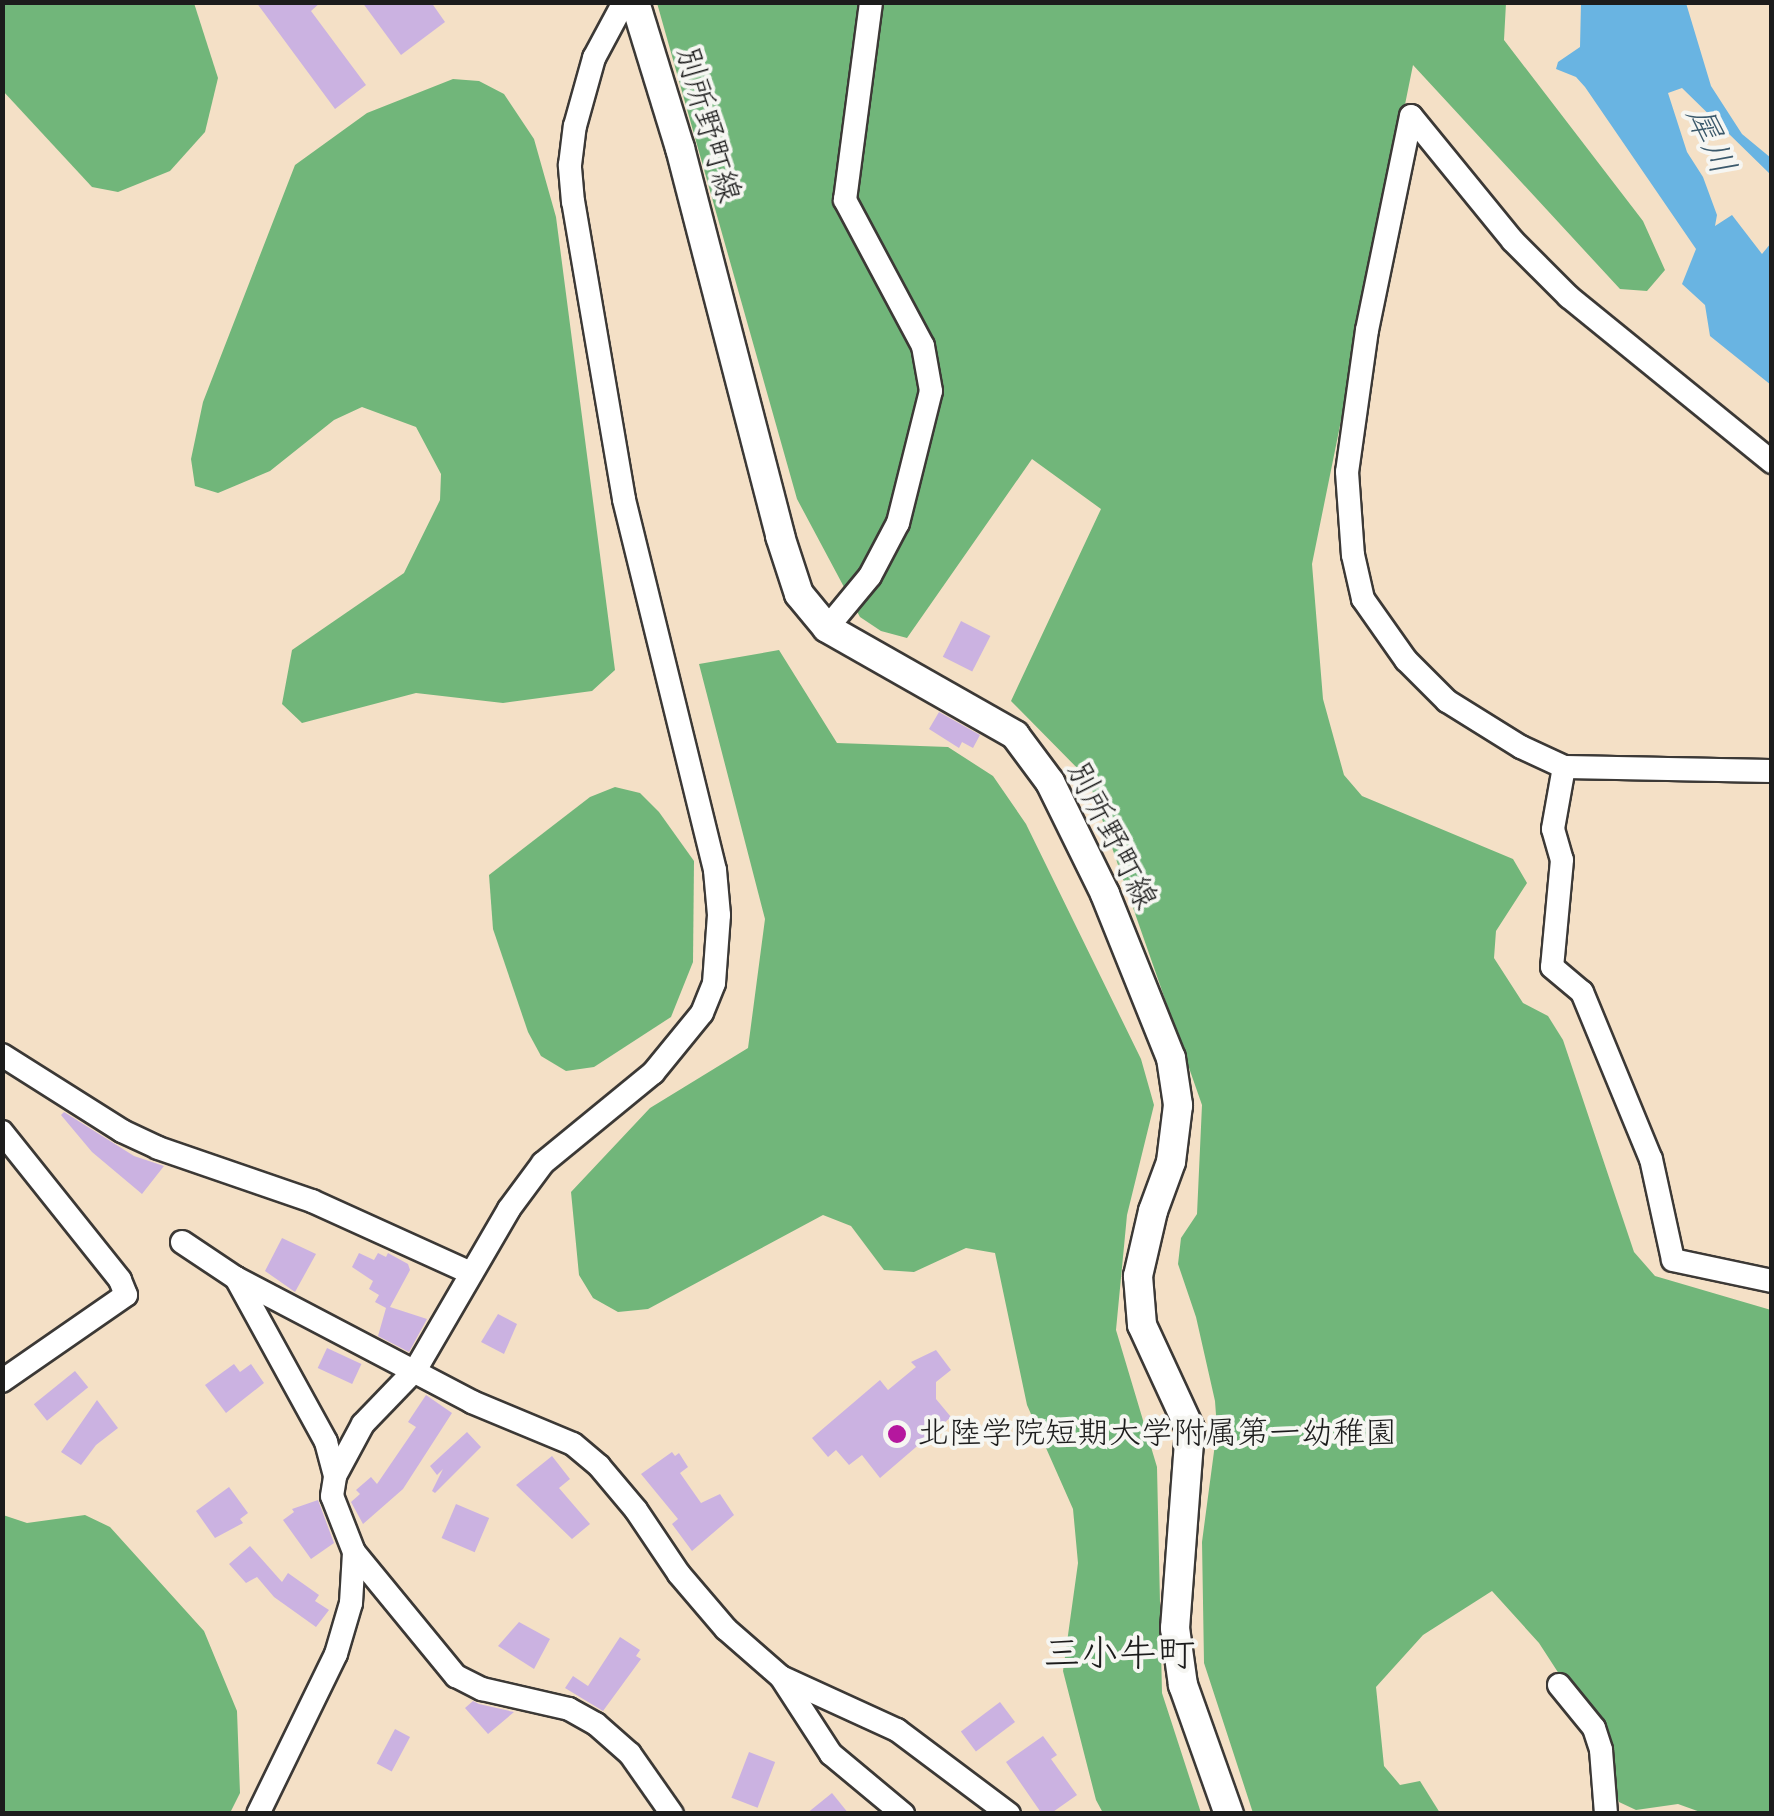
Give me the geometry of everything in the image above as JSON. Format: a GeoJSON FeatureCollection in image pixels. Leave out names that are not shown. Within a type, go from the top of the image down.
{"type":"FeatureCollection","features":[{"type":"Feature","properties":{"kind":"main road","name":"別所野町線"},"geometry":{"type":"LineString","coordinates":[[635,2],[680,148],[780,536],[800,594],[828,628],[1014,735],[1050,782],[1097,878],[1171,1058],[1178,1106],[1170,1162],[1152,1211],[1138,1276],[1142,1325],[1190,1429],[1175,1628],[1183,1685],[1229,1814]]}},
{"type":"Feature","properties":{"kind":"street"},"geometry":{"type":"LineString","coordinates":[[624,2],[594,58],[575,126],[570,165],[573,202],[624,498],[714,870],[719,915],[714,983],[702,1013],[653,1073],[543,1163],[508,1209],[416,1369],[363,1424],[335,1476],[332,1496],[354,1552],[456,1676],[482,1689],[570,1709],[596,1724],[630,1754],[672,1814]]}},
{"type":"Feature","properties":{"kind":"street"},"geometry":{"type":"LineString","coordinates":[[828,628],[870,576],[898,523],[931,391],[923,346],[845,200],[871,2]]}},
{"type":"Feature","properties":{"kind":"street"},"geometry":{"type":"LineString","coordinates":[[1772,462],[1569,297],[1513,241],[1411,116],[1367,330],[1347,472],[1353,555],[1362,598],[1406,660],[1446,701],[1520,747],[1564,767],[1772,771]]}},
{"type":"Feature","properties":{"kind":"street"},"geometry":{"type":"LineString","coordinates":[[1564,767],[1553,828],[1562,860],[1552,967],[1582,992],[1650,1159],[1673,1260],[1772,1280]]}},
{"type":"Feature","properties":{"kind":"street"},"geometry":{"type":"LineString","coordinates":[[2,1054],[158,1148],[312,1201],[470,1273]]}},
{"type":"Feature","properties":{"kind":"street"},"geometry":{"type":"LineString","coordinates":[[2,1132],[120,1280],[126,1296],[2,1381]]}},
{"type":"Feature","properties":{"kind":"street"},"geometry":{"type":"LineString","coordinates":[[182,1242],[236,1278],[416,1369],[472,1402],[573,1444],[598,1466],[726,1629],[781,1677],[830,1754],[904,1814]]}},
{"type":"Feature","properties":{"kind":"street"},"geometry":{"type":"LineString","coordinates":[[236,1278],[326,1442],[335,1476]]}},
{"type":"Feature","properties":{"kind":"street"},"geometry":{"type":"LineString","coordinates":[[258,1814],[336,1654],[351,1604],[354,1552]]}},
{"type":"Feature","properties":{"kind":"street"},"geometry":{"type":"LineString","coordinates":[[781,1677],[897,1730],[1009,1814]]}},
{"type":"Feature","properties":{"kind":"street"},"geometry":{"type":"LineString","coordinates":[[1560,1685],[1594,1728],[1601,1750],[1606,1814]]}},
{"type":"Feature","properties":{"kind":"green space"},"geometry":{"type":"Polygon","coordinates":[[[2,3],[194,3],[218,78],[205,132],[170,171],[118,192],[92,187],[3,91],[2,3]]]}},
{"type":"Feature","properties":{"kind":"green space"},"geometry":{"type":"Polygon","coordinates":[[[657,3],[1506,3],[1504,40],[1643,221],[1665,270],[1647,291],[1620,289],[1413,65],[1312,564],[1323,699],[1344,775],[1362,796],[1513,859],[1527,883],[1496,931],[1494,958],[1523,1003],[1548,1016],[1563,1040],[1634,1252],[1655,1276],[1771,1310],[1771,1813],[1703,1813],[1678,1804],[1636,1810],[1619,1802],[1585,1714],[1539,1643],[1492,1591],[1423,1635],[1376,1687],[1384,1766],[1400,1785],[1420,1781],[1440,1813],[1253,1813],[1204,1663],[1202,1542],[1217,1429],[1215,1401],[1196,1317],[1178,1264],[1181,1238],[1197,1214],[1202,1105],[1088,779],[1011,701],[1101,509],[1032,459],[907,638],[881,631],[860,617],[797,499],[657,3]]]}},
{"type":"Feature","properties":{"kind":"green space"},"geometry":{"type":"Polygon","coordinates":[[[453,79],[479,81],[504,94],[534,139],[556,217],[615,670],[592,691],[503,703],[416,693],[302,723],[282,704],[292,650],[404,573],[440,500],[441,474],[416,427],[362,407],[334,420],[270,471],[218,493],[195,486],[191,459],[203,402],[295,165],[367,113],[453,79]]]}},
{"type":"Feature","properties":{"kind":"green space"},"geometry":{"type":"Polygon","coordinates":[[[779,650],[837,743],[948,747],[993,776],[1026,824],[1141,1059],[1154,1105],[1127,1215],[1116,1330],[1157,1467],[1162,1693],[1201,1813],[1103,1813],[1096,1800],[1063,1671],[1078,1563],[1073,1509],[1027,1405],[995,1253],[966,1248],[914,1272],[884,1270],[851,1226],[823,1215],[648,1309],[618,1312],[593,1298],[579,1275],[571,1192],[650,1108],[748,1048],[765,919],[699,664],[779,650]]]}},
{"type":"Feature","properties":{"kind":"green space"},"geometry":{"type":"Polygon","coordinates":[[[615,787],[640,793],[659,812],[694,861],[693,962],[671,1017],[594,1067],[566,1071],[541,1056],[528,1032],[493,929],[489,875],[590,797],[615,787]]]}},
{"type":"Feature","properties":{"kind":"green space"},"geometry":{"type":"Polygon","coordinates":[[[3,1515],[27,1523],[85,1515],[110,1527],[204,1631],[237,1711],[240,1793],[230,1813],[3,1813],[3,1515]]]}},
{"type":"Feature","properties":{"kind":"water"},"geometry":{"type":"Polygon","coordinates":[[[1581,3],[1686,3],[1711,86],[1742,134],[1771,158],[1771,175],[1682,88],[1668,93],[1687,152],[1703,177],[1717,215],[1715,226],[1732,215],[1762,254],[1771,243],[1771,385],[1710,336],[1705,305],[1682,284],[1696,249],[1585,87],[1576,77],[1556,69],[1558,62],[1580,47],[1581,3]]]}},
{"type":"Feature","properties":{"kind":"building"},"geometry":{"type":"Polygon","coordinates":[[[256,2],[321,2],[311,11],[366,85],[335,109],[256,2]]]}},
{"type":"Feature","properties":{"kind":"building"},"geometry":{"type":"Polygon","coordinates":[[[362,2],[431,2],[445,22],[401,55],[362,2]]]}},
{"type":"Feature","properties":{"kind":"building"},"geometry":{"type":"Polygon","coordinates":[[[961,621],[990,636],[972,672],[943,657],[961,621]]]}},
{"type":"Feature","properties":{"kind":"building"},"geometry":{"type":"Polygon","coordinates":[[[939,712],[980,735],[973,748],[962,742],[959,748],[929,729],[939,712]]]}},
{"type":"Feature","properties":{"kind":"building"},"geometry":{"type":"Polygon","coordinates":[[[64,1112],[134,1156],[164,1166],[142,1194],[92,1152],[61,1115],[64,1112]]]}},
{"type":"Feature","properties":{"kind":"building"},"geometry":{"type":"Polygon","coordinates":[[[282,1238],[316,1254],[295,1292],[265,1271],[282,1238]]]}},
{"type":"Feature","properties":{"kind":"building"},"geometry":{"type":"Polygon","coordinates":[[[359,1253],[374,1260],[378,1253],[386,1257],[388,1253],[408,1264],[410,1270],[390,1307],[427,1319],[409,1352],[378,1336],[386,1308],[375,1302],[379,1295],[369,1289],[373,1281],[352,1267],[359,1253]]]}},
{"type":"Feature","properties":{"kind":"building"},"geometry":{"type":"Polygon","coordinates":[[[498,1314],[517,1324],[504,1354],[481,1342],[498,1314]]]}},
{"type":"Feature","properties":{"kind":"building"},"geometry":{"type":"Polygon","coordinates":[[[327,1348],[361,1364],[352,1384],[318,1368],[327,1348]]]}},
{"type":"Feature","properties":{"kind":"building"},"geometry":{"type":"Polygon","coordinates":[[[936,1350],[951,1370],[936,1382],[936,1399],[951,1417],[880,1478],[862,1455],[849,1465],[836,1450],[828,1457],[812,1438],[880,1380],[888,1390],[916,1367],[911,1362],[936,1350]]]}},
{"type":"Feature","properties":{"kind":"building"},"geometry":{"type":"Polygon","coordinates":[[[234,1364],[240,1372],[251,1364],[264,1383],[226,1413],[205,1385],[234,1364]]]}},
{"type":"Feature","properties":{"kind":"building"},"geometry":{"type":"Polygon","coordinates":[[[75,1371],[88,1387],[47,1421],[34,1404],[75,1371]]]}},
{"type":"Feature","properties":{"kind":"building"},"geometry":{"type":"Polygon","coordinates":[[[426,1395],[452,1413],[403,1489],[363,1524],[351,1502],[360,1494],[356,1490],[371,1477],[377,1484],[416,1427],[408,1422],[426,1395]]]}},
{"type":"Feature","properties":{"kind":"building"},"geometry":{"type":"Polygon","coordinates":[[[97,1400],[118,1428],[96,1445],[81,1465],[61,1452],[97,1400]]]}},
{"type":"Feature","properties":{"kind":"building"},"geometry":{"type":"Polygon","coordinates":[[[467,1432],[481,1447],[435,1493],[432,1491],[443,1469],[437,1475],[430,1466],[467,1432]]]}},
{"type":"Feature","properties":{"kind":"building"},"geometry":{"type":"Polygon","coordinates":[[[672,1452],[675,1456],[679,1453],[688,1467],[680,1473],[701,1503],[720,1494],[734,1515],[692,1551],[672,1524],[678,1519],[641,1474],[672,1452]]]}},
{"type":"Feature","properties":{"kind":"building"},"geometry":{"type":"Polygon","coordinates":[[[552,1456],[570,1479],[559,1488],[590,1524],[572,1539],[516,1485],[552,1456]]]}},
{"type":"Feature","properties":{"kind":"building"},"geometry":{"type":"Polygon","coordinates":[[[229,1487],[248,1513],[240,1519],[243,1523],[215,1538],[196,1511],[229,1487]]]}},
{"type":"Feature","properties":{"kind":"building"},"geometry":{"type":"Polygon","coordinates":[[[318,1500],[334,1543],[311,1559],[283,1520],[294,1512],[292,1509],[318,1500]]]}},
{"type":"Feature","properties":{"kind":"building"},"geometry":{"type":"Polygon","coordinates":[[[456,1504],[489,1518],[475,1552],[442,1538],[456,1504]]]}},
{"type":"Feature","properties":{"kind":"building"},"geometry":{"type":"Polygon","coordinates":[[[250,1546],[282,1582],[288,1573],[319,1595],[315,1601],[329,1610],[316,1627],[274,1597],[257,1577],[246,1583],[229,1564],[250,1546]]]}},
{"type":"Feature","properties":{"kind":"building"},"geometry":{"type":"Polygon","coordinates":[[[519,1622],[550,1639],[534,1669],[498,1646],[519,1622]]]}},
{"type":"Feature","properties":{"kind":"building"},"geometry":{"type":"Polygon","coordinates":[[[620,1637],[640,1650],[636,1656],[641,1659],[603,1711],[565,1688],[573,1676],[588,1686],[620,1637]]]}},
{"type":"Feature","properties":{"kind":"building"},"geometry":{"type":"Polygon","coordinates":[[[473,1701],[514,1712],[488,1734],[465,1708],[473,1701]]]}},
{"type":"Feature","properties":{"kind":"building"},"geometry":{"type":"Polygon","coordinates":[[[1000,1702],[1015,1722],[976,1751],[961,1731],[1000,1702]]]}},
{"type":"Feature","properties":{"kind":"building"},"geometry":{"type":"Polygon","coordinates":[[[395,1729],[410,1737],[392,1771],[377,1763],[395,1729]]]}},
{"type":"Feature","properties":{"kind":"building"},"geometry":{"type":"Polygon","coordinates":[[[1043,1736],[1057,1755],[1051,1759],[1077,1795],[1050,1814],[1042,1814],[1006,1762],[1043,1736]]]}},
{"type":"Feature","properties":{"kind":"building"},"geometry":{"type":"Polygon","coordinates":[[[749,1752],[775,1762],[758,1808],[731,1798],[749,1752]]]}},
{"type":"Feature","properties":{"kind":"building"},"geometry":{"type":"Polygon","coordinates":[[[832,1793],[849,1814],[806,1814],[832,1793]]]}},
{"type":"Feature","properties":{"kind":"place","name":"北陸学院短期大学附属第一幼稚園"},"geometry":{"type":"Point","coordinates":[897,1434]}},
{"type":"Feature","properties":{"kind":"district","name":"三小牛町"},"geometry":{"type":"Point","coordinates":[1119,1656]}},
{"type":"Feature","properties":{"kind":"water label","name":"犀川"},"geometry":{"type":"Point","coordinates":[1710,141]}}]}
